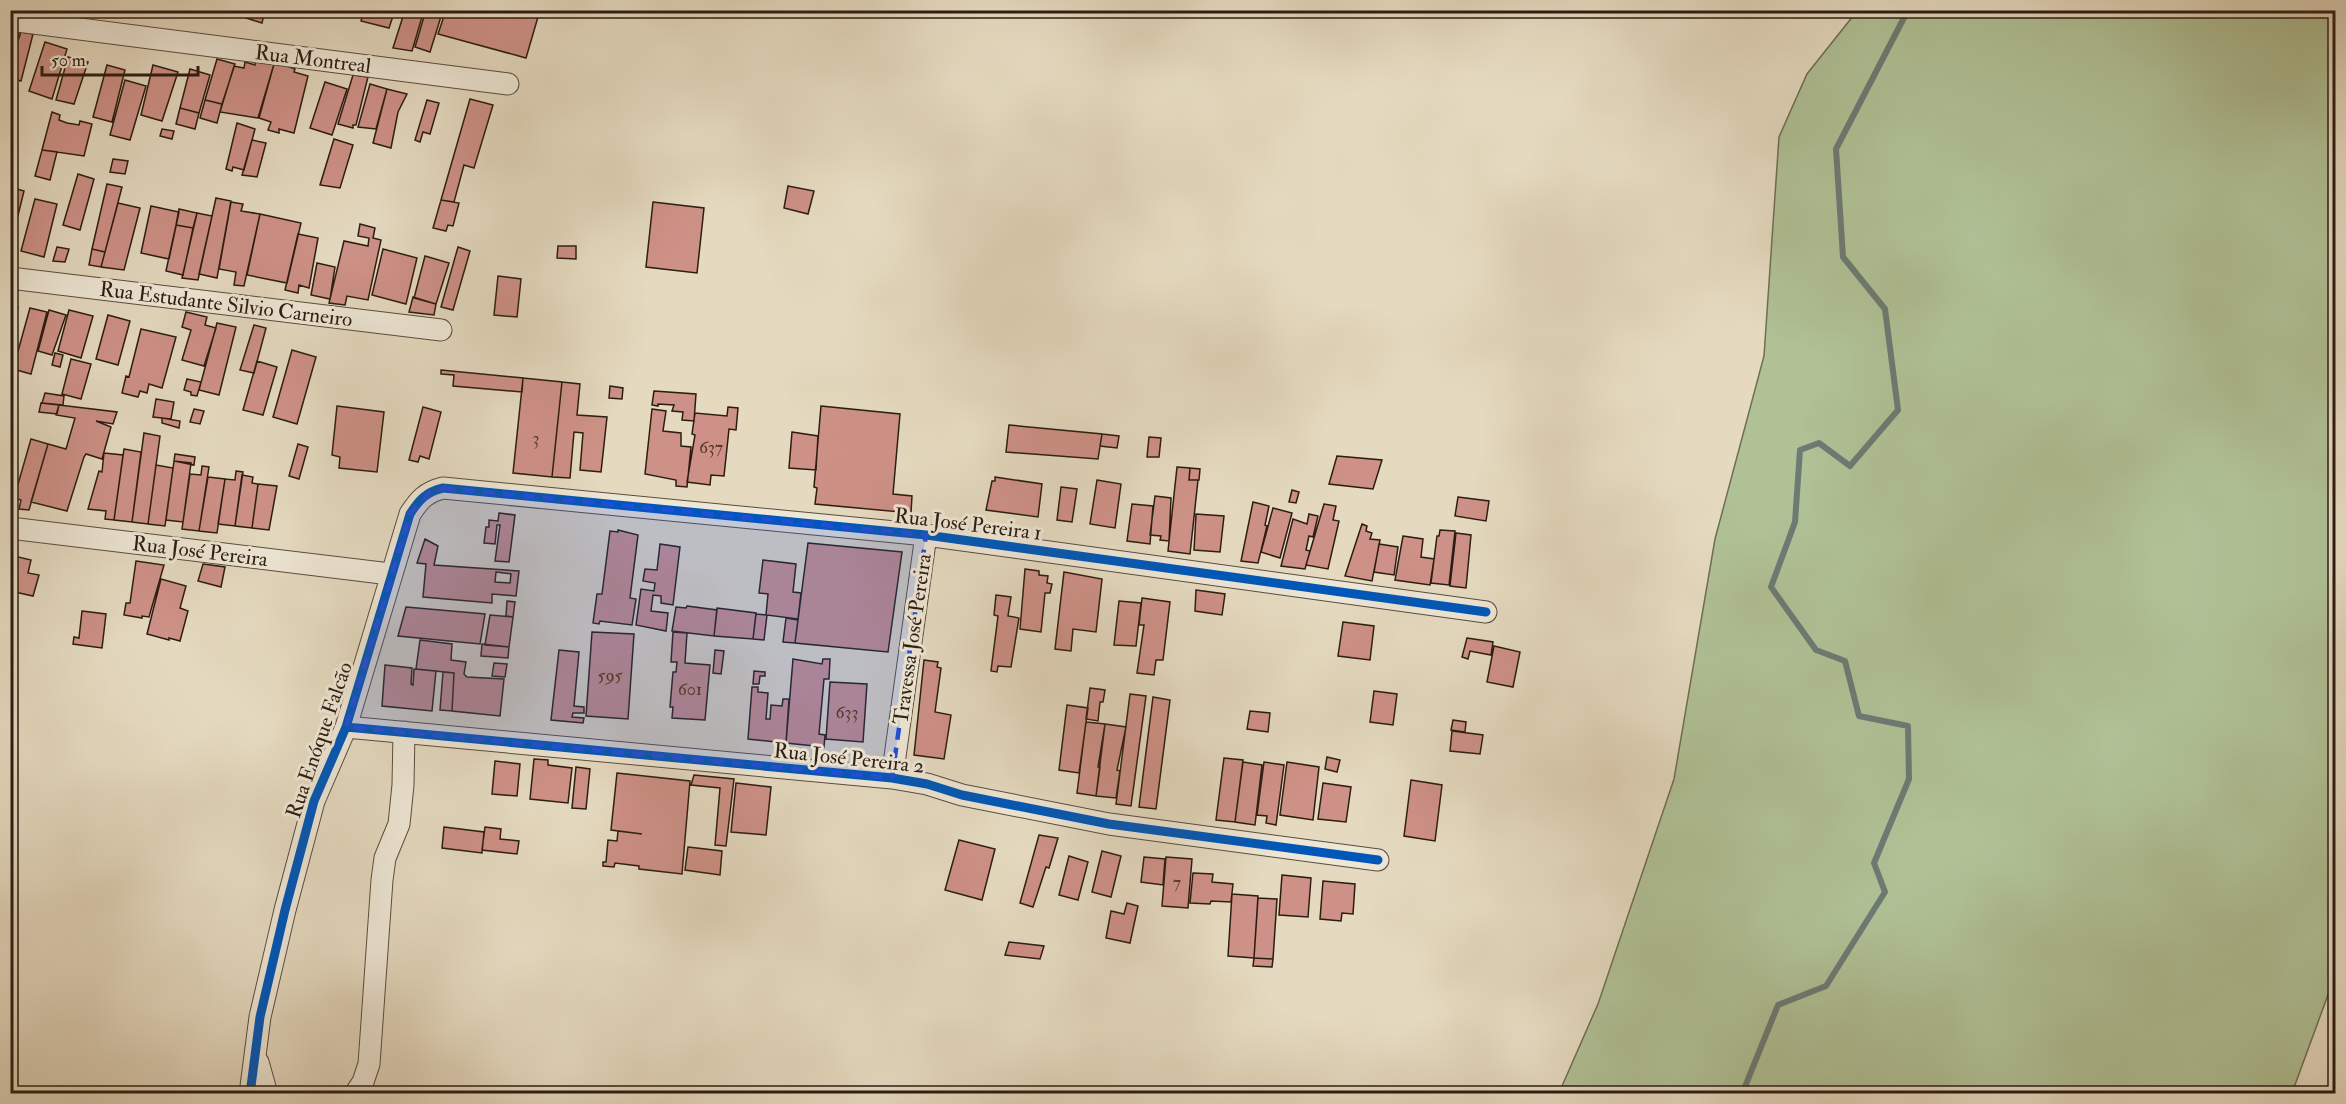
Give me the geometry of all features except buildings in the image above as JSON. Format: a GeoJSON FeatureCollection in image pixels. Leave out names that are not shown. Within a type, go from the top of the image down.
{"type":"FeatureCollection","features":[{"type":"Feature","properties":{"kind":"street","name":"Rua Montreal"},"geometry":{"type":"LineString","coordinates":[[10,21],[508,84]]}},
{"type":"Feature","properties":{"kind":"street","name":"Rua Estudante Silvio Carneiro"},"geometry":{"type":"LineString","coordinates":[[10,278],[441,330]]}},
{"type":"Feature","properties":{"kind":"street","name":"Rua José Pereira 1"},"geometry":{"type":"LineString","coordinates":[[443,488],[926,535],[1486,612]]}},
{"type":"Feature","properties":{"kind":"street","name":"Rua Enóque Falcão"},"geometry":{"type":"LineString","coordinates":[[250,1094],[260,1017],[271,966],[314,801],[346,727],[390,574],[410,514],[418,502],[430,492],[443,488]]}},
{"type":"Feature","properties":{"kind":"street","name":"Rua José Pereira"},"geometry":{"type":"LineString","coordinates":[[10,528],[390,574]]}},
{"type":"Feature","properties":{"kind":"street","name":"Travessa José Pereira"},"geometry":{"type":"LineString","coordinates":[[892,778],[926,535]]}},
{"type":"Feature","properties":{"kind":"street","name":"Rua José Pereira 2"},"geometry":{"type":"LineString","coordinates":[[346,727],[892,778],[927,784],[962,795],[1032,810],[1109,824],[1378,860]]}},
{"type":"Feature","properties":{"kind":"street"},"geometry":{"type":"LineString","coordinates":[[355,1094],[363,1082],[369,1064],[382,880],[385,858],[399,824],[403,785],[404,732]]}},
{"type":"Feature","properties":{"kind":"street"},"geometry":{"type":"LineString","coordinates":[[256,1052],[267,1094]]}},
{"type":"Feature","properties":{"kind":"highlighted area"},"geometry":{"type":"Polygon","coordinates":[[[443,488],[926,535],[892,778],[346,727],[410,514],[430,492],[443,488]]]}},
{"type":"Feature","properties":{"kind":"green space"},"geometry":{"type":"Polygon","coordinates":[[[1857,11],[2335,11],[2336,973],[2292,1093],[1559,1093],[1598,1004],[1674,779],[1715,539],[1764,356],[1779,137],[1807,74],[1857,11]]]}},
{"type":"Feature","properties":{"kind":"waterway"},"geometry":{"type":"LineString","coordinates":[[1742,1094],[1778,1005],[1826,986],[1885,892],[1874,863],[1909,779],[1908,726],[1859,716],[1845,661],[1816,650],[1771,587],[1795,522],[1800,450],[1819,443],[1850,466],[1898,410],[1885,309],[1843,257],[1836,149],[1908,10]]}},
{"type":"Feature","properties":{"kind":"cycle path"},"geometry":{"type":"LineString","coordinates":[[250,1094],[260,1017],[314,801],[346,727],[410,514],[424,497],[437,490],[443,488],[926,535],[1486,612]]}},
{"type":"Feature","properties":{"kind":"cycle path"},"geometry":{"type":"LineString","coordinates":[[346,727],[892,778],[927,784],[962,795],[1109,824],[1378,860]]}}]}
